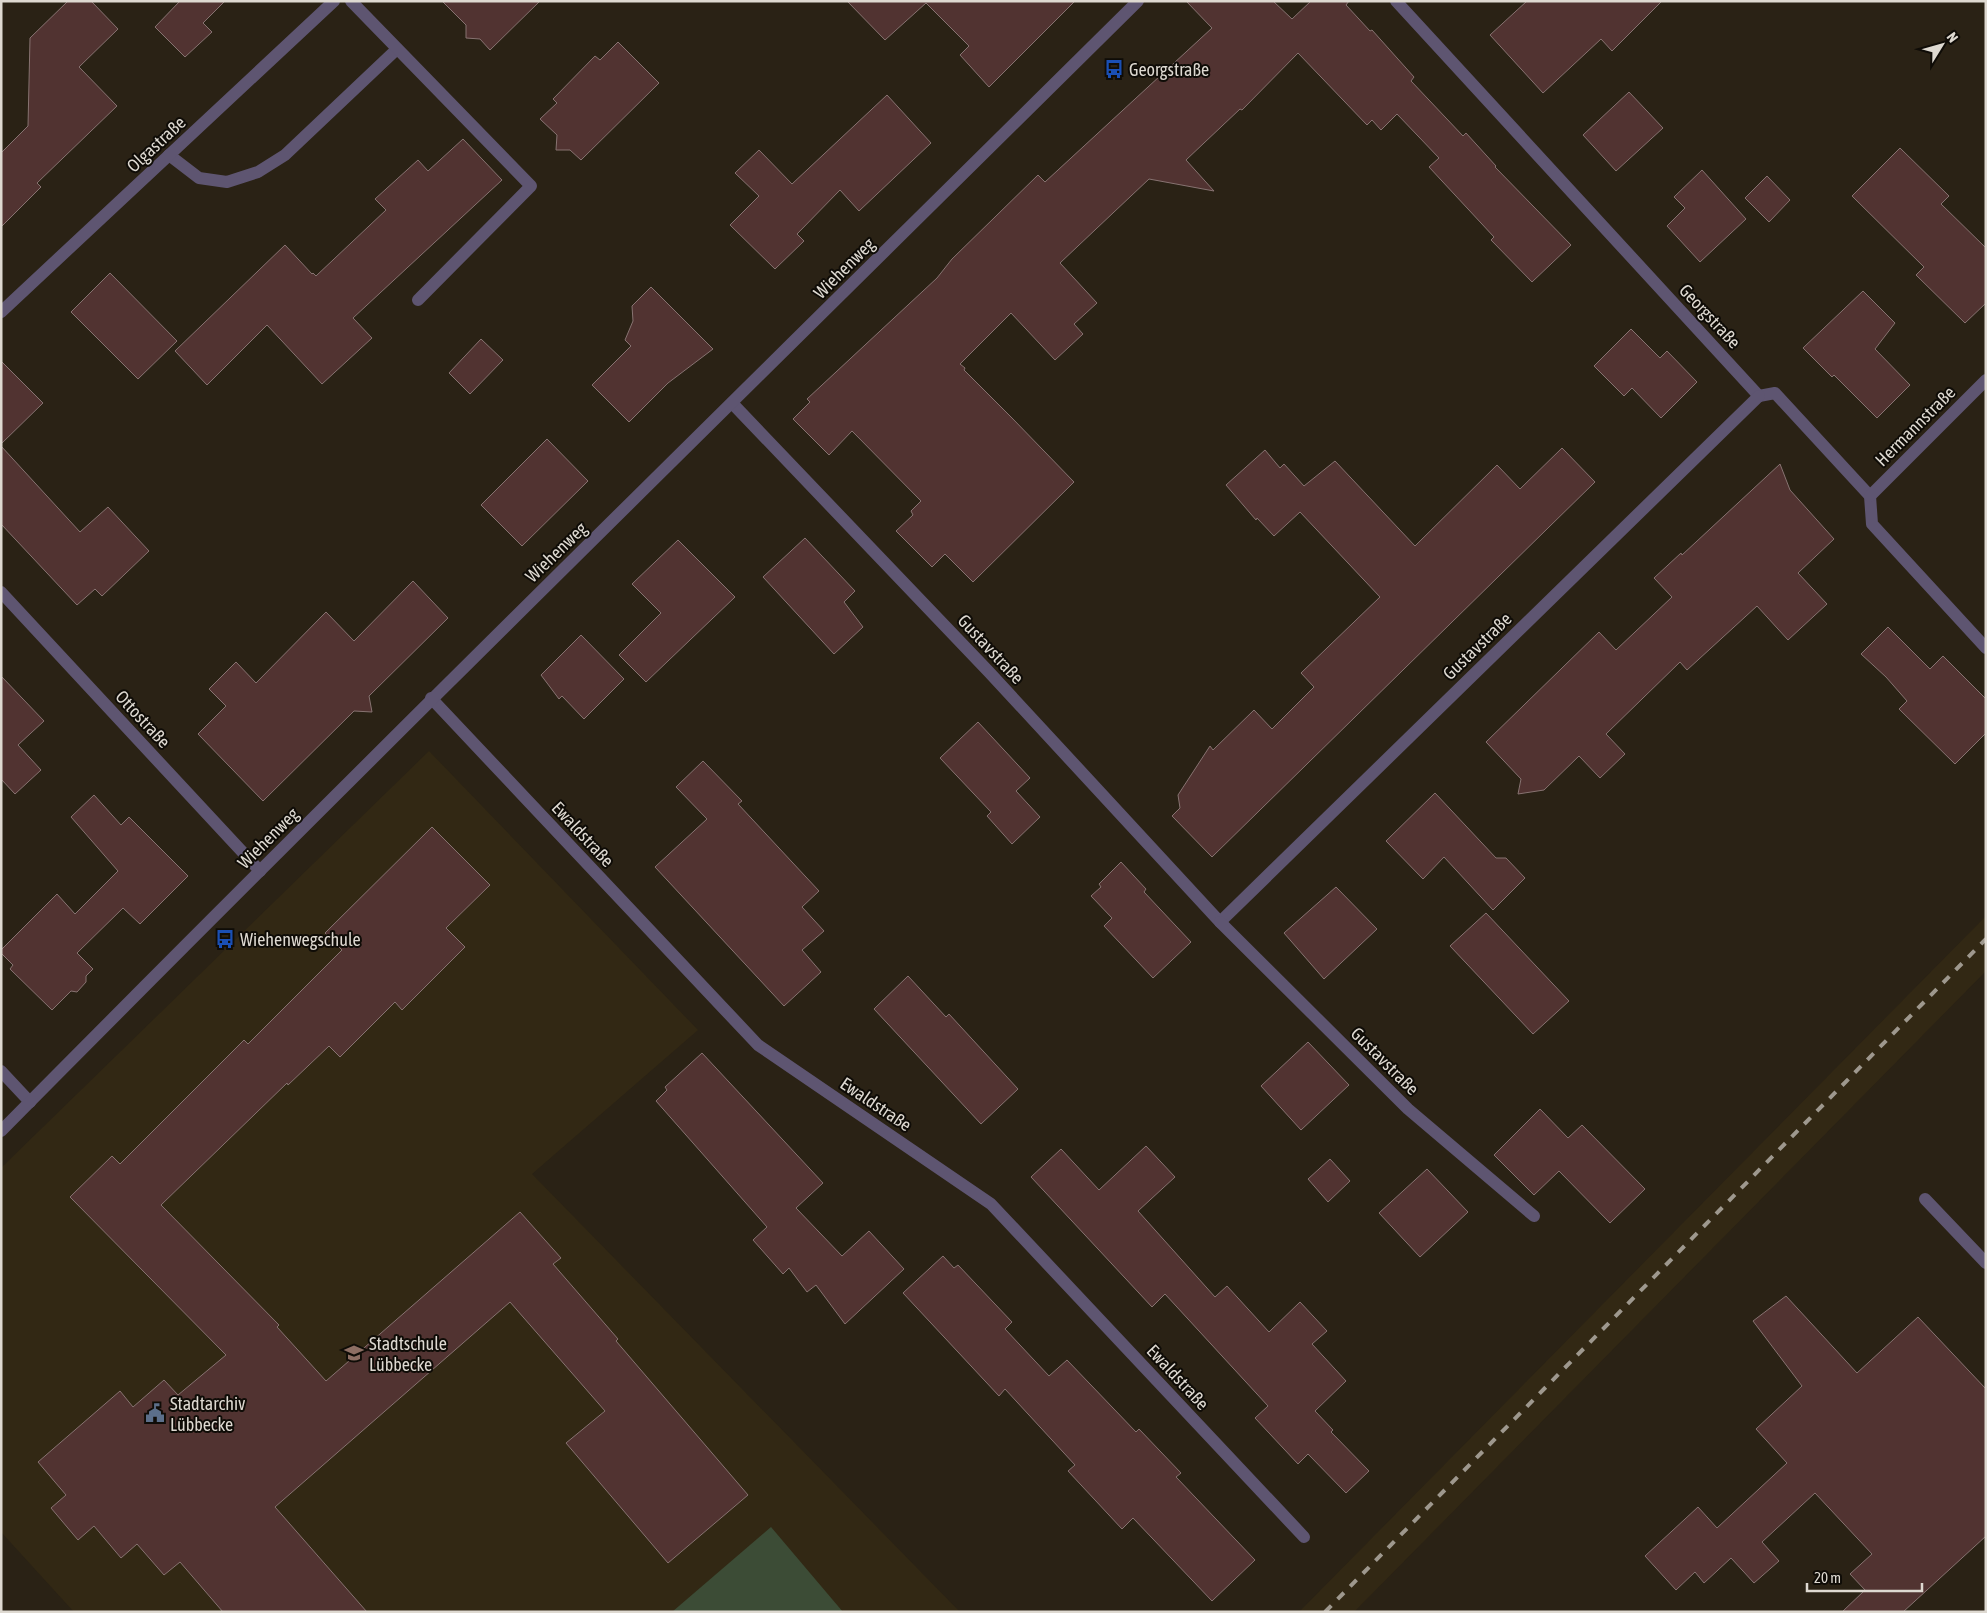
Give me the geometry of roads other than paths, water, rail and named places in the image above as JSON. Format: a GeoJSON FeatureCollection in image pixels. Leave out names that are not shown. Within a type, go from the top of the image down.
{"type":"FeatureCollection","features":[{"type":"Feature","properties":{"kind":"street","name":"Olgastraße"},"geometry":{"type":"LineString","coordinates":[[1,312],[334,1]]}},
{"type":"Feature","properties":{"kind":"street"},"geometry":{"type":"LineString","coordinates":[[351,1],[531,186],[418,300]]}},
{"type":"Feature","properties":{"kind":"street","name":"Wiehenweg"},"geometry":{"type":"LineString","coordinates":[[1,1131],[431,698],[1138,1]]}},
{"type":"Feature","properties":{"kind":"street","name":"Georgstraße"},"geometry":{"type":"LineString","coordinates":[[1396,1],[1759,396]]}},
{"type":"Feature","properties":{"kind":"street"},"geometry":{"type":"LineString","coordinates":[[169,156],[199,178],[227,182],[258,172],[285,155],[397,49]]}},
{"type":"Feature","properties":{"kind":"street","name":"Hermannstraße"},"geometry":{"type":"LineString","coordinates":[[1870,496],[1986,380]]}},
{"type":"Feature","properties":{"kind":"street"},"geometry":{"type":"LineString","coordinates":[[1759,396],[1775,394],[1870,496],[1872,524],[1986,648]]}},
{"type":"Feature","properties":{"kind":"street","name":"Gustavstraße"},"geometry":{"type":"LineString","coordinates":[[1220,922],[1759,396]]}},
{"type":"Feature","properties":{"kind":"street","name":"Gustavstraße"},"geometry":{"type":"LineString","coordinates":[[732,403],[988,672],[1220,922],[1408,1109],[1534,1216]]}},
{"type":"Feature","properties":{"kind":"street","name":"Ottostraße"},"geometry":{"type":"LineString","coordinates":[[1,592],[260,871]]}},
{"type":"Feature","properties":{"kind":"street","name":"Ewaldstraße"},"geometry":{"type":"LineString","coordinates":[[431,698],[758,1045],[991,1204],[1304,1537]]}},
{"type":"Feature","properties":{"kind":"street"},"geometry":{"type":"LineString","coordinates":[[1,1071],[30,1102]]}},
{"type":"Feature","properties":{"kind":"street"},"geometry":{"type":"LineString","coordinates":[[1925,1199],[1986,1263]]}},
{"type":"Feature","properties":{"kind":"railway"},"geometry":{"type":"LineString","coordinates":[[1325,1612],[1986,939]]}},
{"type":"Feature","properties":{"kind":"place","name":"Georgstraße"},"geometry":{"type":"Point","coordinates":[1114,69]}},
{"type":"Feature","properties":{"kind":"place","name":"Wiehenwegschule"},"geometry":{"type":"Point","coordinates":[225,939]}},
{"type":"Feature","properties":{"kind":"place","name":"Stadtschule Lübbecke"},"geometry":{"type":"Point","coordinates":[354,1353]}},
{"type":"Feature","properties":{"kind":"place","name":"Stadtarchiv Lübbecke"},"geometry":{"type":"Point","coordinates":[155,1413]}}]}
